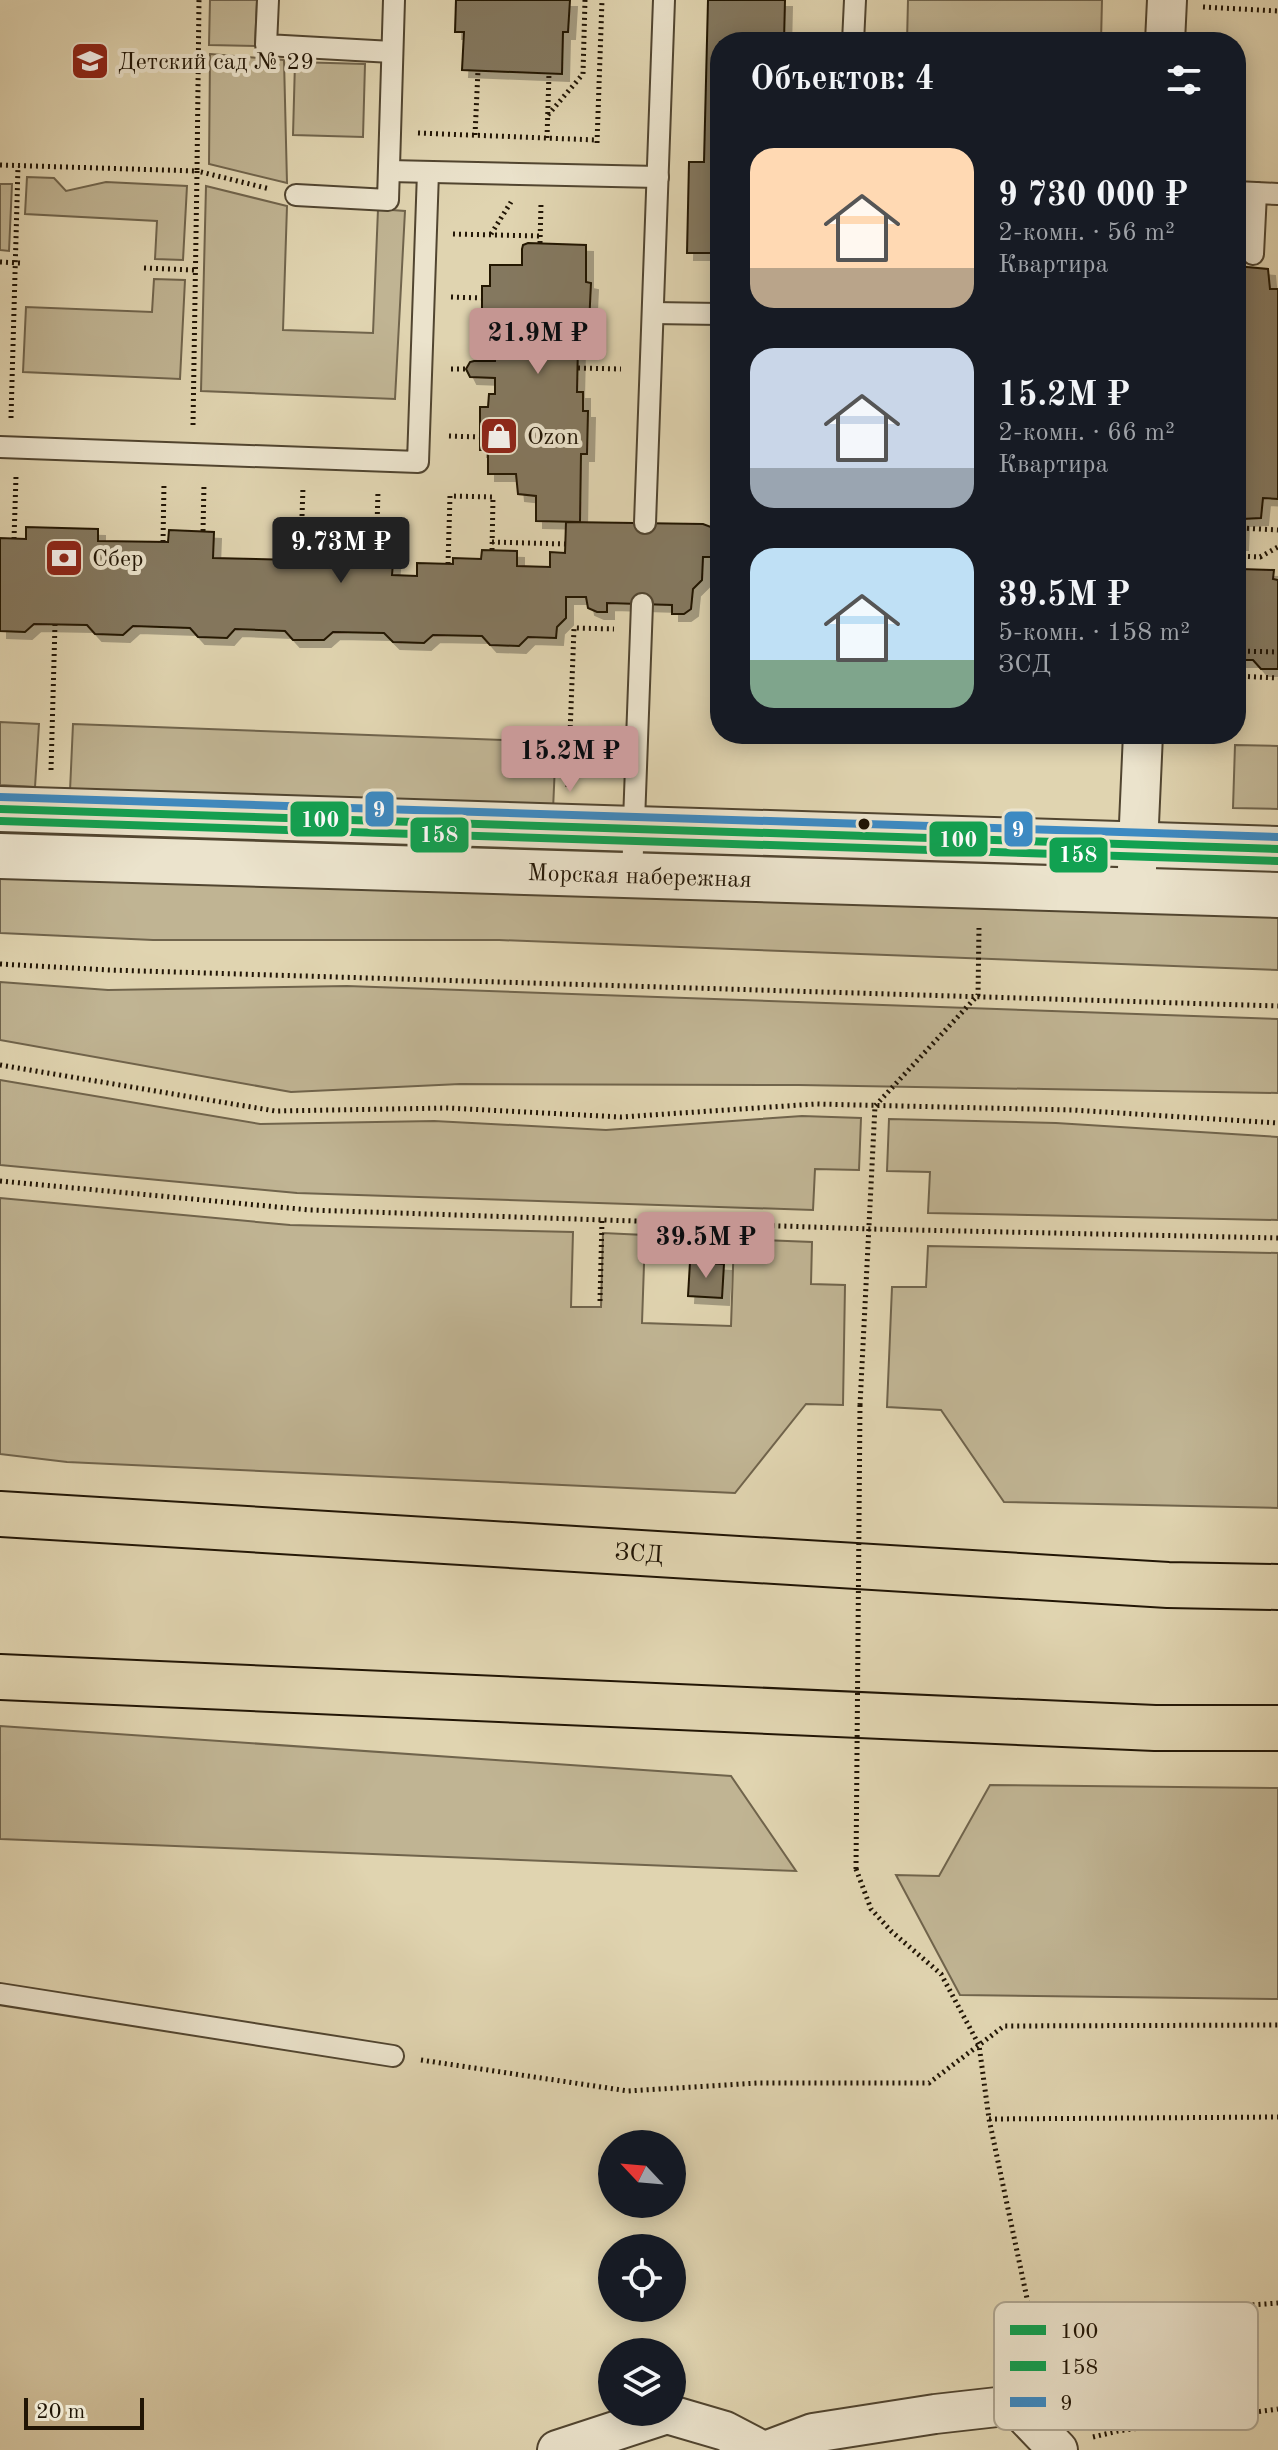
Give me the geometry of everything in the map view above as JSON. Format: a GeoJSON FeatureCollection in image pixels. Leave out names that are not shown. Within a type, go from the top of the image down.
{"type":"FeatureCollection","features":[{"type":"Feature","properties":{"kind":"highway","name":"ЗСД"},"geometry":{"type":"LineString","coordinates":[[0,1514],[1168,1585],[1278,1587]]}},
{"type":"Feature","properties":{"kind":"highway"},"geometry":{"type":"LineString","coordinates":[[0,1677],[1139,1728],[1278,1728]]}},
{"type":"Feature","properties":{"kind":"street"},"geometry":{"type":"LineString","coordinates":[[1136,891],[1143,744]]}},
{"type":"Feature","properties":{"kind":"street","name":"Морская набережная"},"geometry":{"type":"LineString","coordinates":[[0,809],[1278,849]]}},
{"type":"Feature","properties":{"kind":"street","name":"Морская набережная"},"geometry":{"type":"LineString","coordinates":[[0,856],[1278,895]]}},
{"type":"Feature","properties":{"kind":"street"},"geometry":{"type":"LineString","coordinates":[[768,2450],[813,2433],[994,2407]]}},
{"type":"Feature","properties":{"kind":"street"},"geometry":{"type":"LineString","coordinates":[[557,2450],[667,2414],[725,2431],[761,2450]]}},
{"type":"Feature","properties":{"kind":"street"},"geometry":{"type":"LineString","coordinates":[[1050,2430],[1071,2445]]}},
{"type":"Feature","properties":{"kind":"lane"},"geometry":{"type":"LineString","coordinates":[[268,0],[266,45],[392,52]]}},
{"type":"Feature","properties":{"kind":"lane"},"geometry":{"type":"LineString","coordinates":[[296,195],[388,200],[394,0]]}},
{"type":"Feature","properties":{"kind":"lane"},"geometry":{"type":"LineString","coordinates":[[645,523],[664,0]]}},
{"type":"Feature","properties":{"kind":"lane"},"geometry":{"type":"LineString","coordinates":[[853,32],[855,0]]}},
{"type":"Feature","properties":{"kind":"lane"},"geometry":{"type":"LineString","coordinates":[[389,171],[658,177]]}},
{"type":"Feature","properties":{"kind":"lane"},"geometry":{"type":"LineString","coordinates":[[9,447],[418,462],[428,172]]}},
{"type":"Feature","properties":{"kind":"lane"},"geometry":{"type":"LineString","coordinates":[[1253,254],[1246,193],[1278,194]]}},
{"type":"Feature","properties":{"kind":"lane"},"geometry":{"type":"LineString","coordinates":[[653,313],[710,314]]}},
{"type":"Feature","properties":{"kind":"lane"},"geometry":{"type":"LineString","coordinates":[[632,876],[642,604]]}},
{"type":"Feature","properties":{"kind":"lane"},"geometry":{"type":"LineString","coordinates":[[0,1994],[393,2056]]}},
{"type":"Feature","properties":{"kind":"path"},"geometry":{"type":"LineString","coordinates":[[199,0],[195,270],[203,531]]}},
{"type":"Feature","properties":{"kind":"path"},"geometry":{"type":"LineString","coordinates":[[548,115],[583,74],[585,0]]}},
{"type":"Feature","properties":{"kind":"path"},"geometry":{"type":"LineString","coordinates":[[596,176],[602,0]]}},
{"type":"Feature","properties":{"kind":"path"},"geometry":{"type":"LineString","coordinates":[[1211,8],[1216,0]]}},
{"type":"Feature","properties":{"kind":"path"},"geometry":{"type":"LineString","coordinates":[[1166,16],[1211,8],[1278,11]]}},
{"type":"Feature","properties":{"kind":"path"},"geometry":{"type":"LineString","coordinates":[[475,135],[478,70]]}},
{"type":"Feature","properties":{"kind":"path"},"geometry":{"type":"LineString","coordinates":[[547,138],[549,73]]}},
{"type":"Feature","properties":{"kind":"path"},"geometry":{"type":"LineString","coordinates":[[390,132],[597,140]]}},
{"type":"Feature","properties":{"kind":"path"},"geometry":{"type":"LineString","coordinates":[[0,165],[197,171],[296,195]]}},
{"type":"Feature","properties":{"kind":"path"},"geometry":{"type":"LineString","coordinates":[[14,539],[9,447],[18,166]]}},
{"type":"Feature","properties":{"kind":"path"},"geometry":{"type":"LineString","coordinates":[[426,234],[491,235],[540,240],[541,175]]}},
{"type":"Feature","properties":{"kind":"path"},"geometry":{"type":"LineString","coordinates":[[491,235],[514,197]]}},
{"type":"Feature","properties":{"kind":"path"},"geometry":{"type":"LineString","coordinates":[[0,262],[17,263]]}},
{"type":"Feature","properties":{"kind":"path"},"geometry":{"type":"LineString","coordinates":[[144,268],[195,270]]}},
{"type":"Feature","properties":{"kind":"path"},"geometry":{"type":"LineString","coordinates":[[578,368],[651,370]]}},
{"type":"Feature","properties":{"kind":"path"},"geometry":{"type":"LineString","coordinates":[[163,542],[165,453]]}},
{"type":"Feature","properties":{"kind":"path"},"geometry":{"type":"LineString","coordinates":[[301,546],[304,458]]}},
{"type":"Feature","properties":{"kind":"path"},"geometry":{"type":"LineString","coordinates":[[376,562],[378,460]]}},
{"type":"Feature","properties":{"kind":"path"},"geometry":{"type":"LineString","coordinates":[[448,564],[450,496],[493,497],[492,551]]}},
{"type":"Feature","properties":{"kind":"path"},"geometry":{"type":"LineString","coordinates":[[1246,528],[1278,530]]}},
{"type":"Feature","properties":{"kind":"path"},"geometry":{"type":"LineString","coordinates":[[492,542],[565,544]]}},
{"type":"Feature","properties":{"kind":"path"},"geometry":{"type":"LineString","coordinates":[[1246,556],[1260,557],[1278,547]]}},
{"type":"Feature","properties":{"kind":"path"},"geometry":{"type":"LineString","coordinates":[[51,811],[55,624]]}},
{"type":"Feature","properties":{"kind":"path"},"geometry":{"type":"LineString","coordinates":[[568,801],[574,628],[619,629]]}},
{"type":"Feature","properties":{"kind":"path"},"geometry":{"type":"LineString","coordinates":[[1246,651],[1278,652]]}},
{"type":"Feature","properties":{"kind":"path"},"geometry":{"type":"LineString","coordinates":[[1246,676],[1278,678]]}},
{"type":"Feature","properties":{"kind":"path"},"geometry":{"type":"LineString","coordinates":[[980,917],[978,995],[875,1106],[860,1405],[856,1869],[871,1909],[891,1931],[941,1974],[979,2045],[989,2119],[1028,2302]]}},
{"type":"Feature","properties":{"kind":"path"},"geometry":{"type":"LineString","coordinates":[[0,964],[1278,1006]]}},
{"type":"Feature","properties":{"kind":"path"},"geometry":{"type":"LineString","coordinates":[[0,1065],[275,1111],[448,1108],[621,1117],[816,1104],[1072,1110],[1278,1123]]}},
{"type":"Feature","properties":{"kind":"path"},"geometry":{"type":"LineString","coordinates":[[0,1181],[310,1210],[870,1229],[1278,1238]]}},
{"type":"Feature","properties":{"kind":"path"},"geometry":{"type":"LineString","coordinates":[[600,1301],[602,1220]]}},
{"type":"Feature","properties":{"kind":"path"},"geometry":{"type":"LineString","coordinates":[[393,2056],[628,2091],[758,2083],[929,2083],[1004,2026],[1278,2025]]}},
{"type":"Feature","properties":{"kind":"path"},"geometry":{"type":"LineString","coordinates":[[989,2119],[1278,2117]]}},
{"type":"Feature","properties":{"kind":"path"},"geometry":{"type":"LineString","coordinates":[[1258,2305],[1278,2303]]}},
{"type":"Feature","properties":{"kind":"path"},"geometry":{"type":"LineString","coordinates":[[1258,2412],[1278,2409]]}},
{"type":"Feature","properties":{"kind":"path"},"geometry":{"type":"LineString","coordinates":[[1071,2445],[1125,2430]]}},
{"type":"Feature","properties":{"kind":"shaded area"},"geometry":{"type":"Polygon","coordinates":[[[210,0],[257,0],[255,46],[209,45],[210,0]]]}},
{"type":"Feature","properties":{"kind":"shaded area"},"geometry":{"type":"Polygon","coordinates":[[[908,0],[1102,0],[1101,32],[907,32],[908,0]]]}},
{"type":"Feature","properties":{"kind":"shaded area"},"geometry":{"type":"Polygon","coordinates":[[[210,54],[284,60],[287,183],[209,164],[210,54]]]}},
{"type":"Feature","properties":{"kind":"shaded area"},"geometry":{"type":"Polygon","coordinates":[[[295,62],[365,64],[363,137],[293,135],[295,62]]]}},
{"type":"Feature","properties":{"kind":"shaded area"},"geometry":{"type":"Polygon","coordinates":[[[27,177],[54,178],[66,191],[106,182],[187,186],[183,260],[155,259],[157,221],[25,214],[27,177]]]}},
{"type":"Feature","properties":{"kind":"shaded area"},"geometry":{"type":"Polygon","coordinates":[[[0,184],[12,184],[9,251],[0,250],[0,184]]]}},
{"type":"Feature","properties":{"kind":"shaded area"},"geometry":{"type":"Polygon","coordinates":[[[206,186],[287,206],[283,330],[373,333],[378,209],[405,211],[395,399],[201,391],[206,186]]]}},
{"type":"Feature","properties":{"kind":"shaded area"},"geometry":{"type":"Polygon","coordinates":[[[154,279],[185,280],[180,379],[23,372],[26,307],[152,312],[154,279]]]}},
{"type":"Feature","properties":{"kind":"shaded area"},"geometry":{"type":"Polygon","coordinates":[[[0,722],[39,724],[35,787],[0,785],[0,722]]]}},
{"type":"Feature","properties":{"kind":"shaded area"},"geometry":{"type":"Polygon","coordinates":[[[73,724],[556,742],[553,810],[70,791],[73,724]]]}},
{"type":"Feature","properties":{"kind":"shaded area"},"geometry":{"type":"Polygon","coordinates":[[[1235,745],[1278,746],[1278,809],[1233,808],[1235,745]]]}},
{"type":"Feature","properties":{"kind":"shaded area"},"geometry":{"type":"Polygon","coordinates":[[[0,868],[1278,903],[1278,970],[499,940],[153,940],[0,933],[0,868]]]}},
{"type":"Feature","properties":{"kind":"shaded area"},"geometry":{"type":"Polygon","coordinates":[[[0,982],[108,990],[347,986],[1278,1019],[1278,1093],[799,1085],[460,1084],[291,1092],[0,1040],[0,982]]]}},
{"type":"Feature","properties":{"kind":"shaded area"},"geometry":{"type":"Polygon","coordinates":[[[0,1080],[260,1124],[434,1121],[606,1130],[802,1116],[861,1118],[859,1170],[815,1169],[813,1210],[297,1193],[0,1165],[0,1080]]]}},
{"type":"Feature","properties":{"kind":"shaded area"},"geometry":{"type":"Polygon","coordinates":[[[889,1119],[1056,1123],[1278,1137],[1278,1220],[928,1213],[930,1172],[887,1171],[889,1119]]]}},
{"type":"Feature","properties":{"kind":"shaded area"},"geometry":{"type":"Polygon","coordinates":[[[0,1198],[290,1225],[573,1232],[571,1307],[601,1307],[603,1233],[645,1235],[642,1323],[731,1326],[734,1239],[812,1242],[811,1284],[845,1285],[843,1405],[806,1404],[735,1493],[67,1462],[0,1454],[0,1198]]]}},
{"type":"Feature","properties":{"kind":"shaded area"},"geometry":{"type":"Polygon","coordinates":[[[928,1246],[1278,1253],[1278,1508],[1004,1502],[941,1410],[887,1407],[892,1287],[926,1287],[928,1246]]]}},
{"type":"Feature","properties":{"kind":"shaded area"},"geometry":{"type":"Polygon","coordinates":[[[0,1726],[731,1776],[796,1871],[0,1839],[0,1726]]]}},
{"type":"Feature","properties":{"kind":"shaded area"},"geometry":{"type":"Polygon","coordinates":[[[990,1785],[1278,1788],[1278,1999],[960,1995],[896,1875],[939,1876],[990,1785]]]}},
{"type":"Feature","properties":{"kind":"building"},"geometry":{"type":"Polygon","coordinates":[[[456,0],[570,0],[568,32],[563,32],[562,74],[462,70],[464,32],[455,32],[456,0]]]}},
{"type":"Feature","properties":{"kind":"building"},"geometry":{"type":"Polygon","coordinates":[[[708,0],[785,0],[784,32],[710,32],[710,253],[687,253],[689,162],[704,162],[708,0]]]}},
{"type":"Feature","properties":{"kind":"building"},"geometry":{"type":"Polygon","coordinates":[[[523,245],[586,245],[586,282],[591,283],[589,325],[585,325],[584,345],[578,345],[577,392],[583,392],[583,411],[588,411],[587,454],[581,454],[580,522],[536,521],[536,496],[518,494],[516,474],[488,474],[488,450],[480,450],[480,407],[488,407],[489,394],[495,394],[495,378],[470,377],[466,369],[470,362],[495,361],[496,344],[489,344],[490,324],[482,324],[482,286],[490,286],[490,265],[522,265],[523,245]]]}},
{"type":"Feature","properties":{"kind":"building"},"geometry":{"type":"Polygon","coordinates":[[[1246,267],[1268,269],[1270,289],[1278,289],[1278,499],[1263,498],[1261,518],[1246,519],[1246,267]]]}},
{"type":"Feature","properties":{"kind":"building"},"geometry":{"type":"Polygon","coordinates":[[[566,522],[710,527],[710,557],[703,557],[702,580],[693,589],[691,609],[684,614],[672,614],[672,605],[607,603],[607,612],[597,612],[588,608],[586,597],[566,597],[566,618],[557,627],[556,638],[528,637],[519,646],[490,645],[482,636],[433,635],[424,643],[393,642],[384,633],[333,632],[324,640],[293,640],[285,631],[235,629],[227,638],[198,637],[190,628],[133,626],[123,635],[95,634],[87,625],[34,624],[25,632],[0,631],[0,538],[26,539],[26,527],[98,529],[98,541],[168,542],[169,530],[214,532],[213,558],[294,560],[295,545],[328,546],[327,555],[359,555],[359,562],[393,563],[392,575],[417,576],[417,563],[453,564],[453,558],[481,559],[482,550],[517,551],[517,566],[550,567],[550,552],[565,553],[566,522]]]}},
{"type":"Feature","properties":{"kind":"building"},"geometry":{"type":"Polygon","coordinates":[[[1246,569],[1274,570],[1273,579],[1278,580],[1278,669],[1261,669],[1253,660],[1246,660],[1246,569]]]}},
{"type":"Feature","properties":{"kind":"building"},"geometry":{"type":"Polygon","coordinates":[[[690,1262],[724,1264],[722,1298],[688,1296],[690,1262]]]}},
{"type":"Feature","properties":{"kind":"transit line","name":"9"},"geometry":{"type":"LineString","coordinates":[[0,797],[1278,837]]}},
{"type":"Feature","properties":{"kind":"transit line","name":"100"},"geometry":{"type":"LineString","coordinates":[[0,809],[1278,849]]}},
{"type":"Feature","properties":{"kind":"transit line","name":"158"},"geometry":{"type":"LineString","coordinates":[[0,821],[1278,861]]}},
{"type":"Feature","properties":{"kind":"place","name":"Детский сад № 29"},"geometry":{"type":"Point","coordinates":[90,61]}},
{"type":"Feature","properties":{"kind":"place","name":"Ozon"},"geometry":{"type":"Point","coordinates":[499,436]}},
{"type":"Feature","properties":{"kind":"place","name":"Сбер"},"geometry":{"type":"Point","coordinates":[64,558]}}]}
